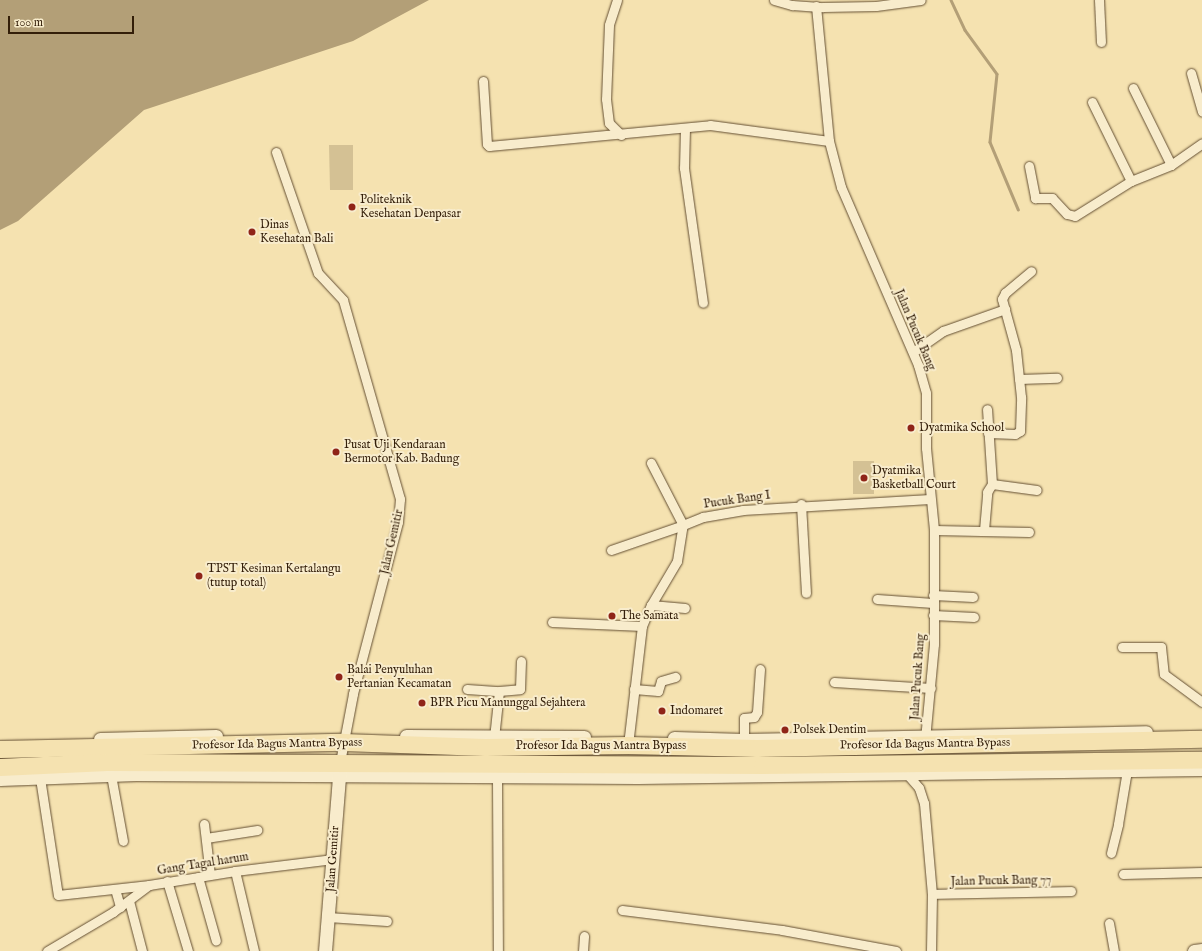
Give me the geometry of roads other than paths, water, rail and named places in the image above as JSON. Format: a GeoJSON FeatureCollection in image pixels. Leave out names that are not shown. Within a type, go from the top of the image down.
{"type":"FeatureCollection","features":[{"type":"Feature","properties":{"kind":"highway","name":"Profesor Ida Bagus Mantra Bypass"},"geometry":{"type":"LineString","coordinates":[[0,749],[344,738],[485,746],[629,741],[757,748],[925,740],[1202,739]]}},
{"type":"Feature","properties":{"kind":"highway"},"geometry":{"type":"LineString","coordinates":[[823,746],[826,764]]}},
{"type":"Feature","properties":{"kind":"highway","name":"Profesor Ida Bagus Mantra Bypass"},"geometry":{"type":"LineString","coordinates":[[1,775],[107,762],[339,768],[465,764],[638,770],[826,764],[1013,768],[1202,760]]}},
{"type":"Feature","properties":{"kind":"street"},"geometry":{"type":"LineString","coordinates":[[617,0],[609,25],[606,99],[609,123],[621,135]]}},
{"type":"Feature","properties":{"kind":"street"},"geometry":{"type":"LineString","coordinates":[[774,0],[792,5],[816,6],[876,6],[921,0]]}},
{"type":"Feature","properties":{"kind":"street"},"geometry":{"type":"LineString","coordinates":[[1099,0],[1100,42]]}},
{"type":"Feature","properties":{"kind":"street","name":"Jalan Pucuk Bang"},"geometry":{"type":"LineString","coordinates":[[816,6],[829,141],[841,187],[913,352],[926,393],[926,448],[934,530],[931,688],[925,740]]}},
{"type":"Feature","properties":{"kind":"street"},"geometry":{"type":"LineString","coordinates":[[1191,73],[1202,110]]}},
{"type":"Feature","properties":{"kind":"street"},"geometry":{"type":"LineString","coordinates":[[483,80],[487,145],[621,135],[710,125],[829,141]]}},
{"type":"Feature","properties":{"kind":"street"},"geometry":{"type":"LineString","coordinates":[[1133,88],[1171,165]]}},
{"type":"Feature","properties":{"kind":"street"},"geometry":{"type":"LineString","coordinates":[[1092,102],[1132,181]]}},
{"type":"Feature","properties":{"kind":"street"},"geometry":{"type":"LineString","coordinates":[[684,128],[684,168],[703,303]]}},
{"type":"Feature","properties":{"kind":"street"},"geometry":{"type":"LineString","coordinates":[[1029,166],[1035,198],[1052,198],[1072,216],[1132,181],[1171,165],[1202,143]]}},
{"type":"Feature","properties":{"kind":"street","name":"Jalan Gemitir"},"geometry":{"type":"LineString","coordinates":[[276,152],[318,273],[343,300],[400,499],[398,522],[344,738],[339,768],[325,951]]}},
{"type":"Feature","properties":{"kind":"street"},"geometry":{"type":"LineString","coordinates":[[988,433],[1015,434],[1020,431],[1019,379],[1016,350],[1003,297],[1031,271]]}},
{"type":"Feature","properties":{"kind":"street"},"geometry":{"type":"LineString","coordinates":[[913,352],[943,331],[1005,309]]}},
{"type":"Feature","properties":{"kind":"street"},"geometry":{"type":"LineString","coordinates":[[1019,379],[1057,378]]}},
{"type":"Feature","properties":{"kind":"street"},"geometry":{"type":"LineString","coordinates":[[984,530],[987,492],[992,484],[987,409]]}},
{"type":"Feature","properties":{"kind":"street"},"geometry":{"type":"LineString","coordinates":[[629,741],[642,626],[651,604],[677,561],[683,525],[651,463]]}},
{"type":"Feature","properties":{"kind":"street"},"geometry":{"type":"LineString","coordinates":[[992,484],[1037,490]]}},
{"type":"Feature","properties":{"kind":"street","name":"Pucuk Bang I"},"geometry":{"type":"LineString","coordinates":[[611,550],[683,525],[703,516],[801,504],[930,499]]}},
{"type":"Feature","properties":{"kind":"street"},"geometry":{"type":"LineString","coordinates":[[801,504],[806,593]]}},
{"type":"Feature","properties":{"kind":"street"},"geometry":{"type":"LineString","coordinates":[[934,530],[1029,532]]}},
{"type":"Feature","properties":{"kind":"street"},"geometry":{"type":"LineString","coordinates":[[877,599],[933,599],[973,596]]}},
{"type":"Feature","properties":{"kind":"street"},"geometry":{"type":"LineString","coordinates":[[651,604],[685,608]]}},
{"type":"Feature","properties":{"kind":"street"},"geometry":{"type":"LineString","coordinates":[[933,615],[974,617]]}},
{"type":"Feature","properties":{"kind":"street"},"geometry":{"type":"LineString","coordinates":[[552,622],[642,626]]}},
{"type":"Feature","properties":{"kind":"street"},"geometry":{"type":"LineString","coordinates":[[1122,647],[1161,647],[1164,674],[1202,702]]}},
{"type":"Feature","properties":{"kind":"street"},"geometry":{"type":"LineString","coordinates":[[467,689],[499,691],[520,689],[521,661]]}},
{"type":"Feature","properties":{"kind":"street"},"geometry":{"type":"LineString","coordinates":[[744,740],[744,718],[754,717],[757,712],[760,669]]}},
{"type":"Feature","properties":{"kind":"street"},"geometry":{"type":"LineString","coordinates":[[634,689],[658,691],[662,681],[675,677]]}},
{"type":"Feature","properties":{"kind":"street"},"geometry":{"type":"LineString","coordinates":[[834,682],[931,688]]}},
{"type":"Feature","properties":{"kind":"street"},"geometry":{"type":"LineString","coordinates":[[494,738],[499,691]]}},
{"type":"Feature","properties":{"kind":"street"},"geometry":{"type":"LineString","coordinates":[[0,743],[140,737],[494,738],[629,741],[925,740],[1202,731]]}},
{"type":"Feature","properties":{"kind":"street"},"geometry":{"type":"LineString","coordinates":[[1,775],[40,778],[339,768],[497,777],[638,770],[908,774],[1013,768],[1127,770],[1202,769]]}},
{"type":"Feature","properties":{"kind":"street"},"geometry":{"type":"LineString","coordinates":[[1111,853],[1118,824],[1127,770]]}},
{"type":"Feature","properties":{"kind":"street"},"geometry":{"type":"LineString","coordinates":[[908,774],[922,794],[932,894],[931,951]]}},
{"type":"Feature","properties":{"kind":"street"},"geometry":{"type":"LineString","coordinates":[[111,775],[123,841]]}},
{"type":"Feature","properties":{"kind":"street"},"geometry":{"type":"LineString","coordinates":[[497,777],[498,951]]}},
{"type":"Feature","properties":{"kind":"street"},"geometry":{"type":"LineString","coordinates":[[40,778],[58,896],[149,885]]}},
{"type":"Feature","properties":{"kind":"street"},"geometry":{"type":"LineString","coordinates":[[204,824],[210,875]]}},
{"type":"Feature","properties":{"kind":"street"},"geometry":{"type":"LineString","coordinates":[[206,838],[257,830]]}},
{"type":"Feature","properties":{"kind":"street","name":"Gang Tagal harum"},"geometry":{"type":"LineString","coordinates":[[47,951],[130,901],[149,885],[234,871],[333,859]]}},
{"type":"Feature","properties":{"kind":"street"},"geometry":{"type":"LineString","coordinates":[[234,871],[254,951]]}},
{"type":"Feature","properties":{"kind":"street"},"geometry":{"type":"LineString","coordinates":[[1123,874],[1202,872]]}},
{"type":"Feature","properties":{"kind":"street"},"geometry":{"type":"LineString","coordinates":[[198,877],[216,941]]}},
{"type":"Feature","properties":{"kind":"street"},"geometry":{"type":"LineString","coordinates":[[167,881],[188,951]]}},
{"type":"Feature","properties":{"kind":"street"},"geometry":{"type":"LineString","coordinates":[[115,889],[120,907]]}},
{"type":"Feature","properties":{"kind":"street","name":"Jalan Pucuk Bang 77"},"geometry":{"type":"LineString","coordinates":[[932,894],[1071,891]]}},
{"type":"Feature","properties":{"kind":"street"},"geometry":{"type":"LineString","coordinates":[[130,901],[142,951]]}},
{"type":"Feature","properties":{"kind":"street"},"geometry":{"type":"LineString","coordinates":[[622,910],[782,930],[896,951]]}},
{"type":"Feature","properties":{"kind":"street"},"geometry":{"type":"LineString","coordinates":[[328,917],[387,921]]}},
{"type":"Feature","properties":{"kind":"street"},"geometry":{"type":"LineString","coordinates":[[1108,923],[1114,951]]}},
{"type":"Feature","properties":{"kind":"street"},"geometry":{"type":"LineString","coordinates":[[583,951],[584,936]]}},
{"type":"Feature","properties":{"kind":"street"},"geometry":{"type":"LineString","coordinates":[[1194,951],[1202,950]]}},
{"type":"Feature","properties":{"kind":"waterway"},"geometry":{"type":"LineString","coordinates":[[951,0],[965,30],[997,74],[990,142],[1018,209]]}},
{"type":"Feature","properties":{"kind":"place","name":"Politeknik Kesehatan Denpasar"},"geometry":{"type":"Point","coordinates":[352,207]}},
{"type":"Feature","properties":{"kind":"place","name":"Dinas Kesehatan Bali"},"geometry":{"type":"Point","coordinates":[252,232]}},
{"type":"Feature","properties":{"kind":"place","name":"Dyatmika School"},"geometry":{"type":"Point","coordinates":[911,428]}},
{"type":"Feature","properties":{"kind":"place","name":"Pusat Uji Kendaraan Bermotor Kab. Badung"},"geometry":{"type":"Point","coordinates":[336,452]}},
{"type":"Feature","properties":{"kind":"place","name":"Dyatmika Basketball Court"},"geometry":{"type":"Point","coordinates":[864,478]}},
{"type":"Feature","properties":{"kind":"place","name":"TPST Kesiman Kertalangu (tutup total)"},"geometry":{"type":"Point","coordinates":[199,576]}},
{"type":"Feature","properties":{"kind":"place","name":"The Samata"},"geometry":{"type":"Point","coordinates":[612,616]}},
{"type":"Feature","properties":{"kind":"place","name":"Balai Penyuluhan Pertanian Kecamatan"},"geometry":{"type":"Point","coordinates":[339,677]}},
{"type":"Feature","properties":{"kind":"place","name":"BPR Picu Manunggal Sejahtera"},"geometry":{"type":"Point","coordinates":[422,703]}},
{"type":"Feature","properties":{"kind":"place","name":"Indomaret"},"geometry":{"type":"Point","coordinates":[662,711]}},
{"type":"Feature","properties":{"kind":"place","name":"Polsek Dentim"},"geometry":{"type":"Point","coordinates":[785,730]}}]}
